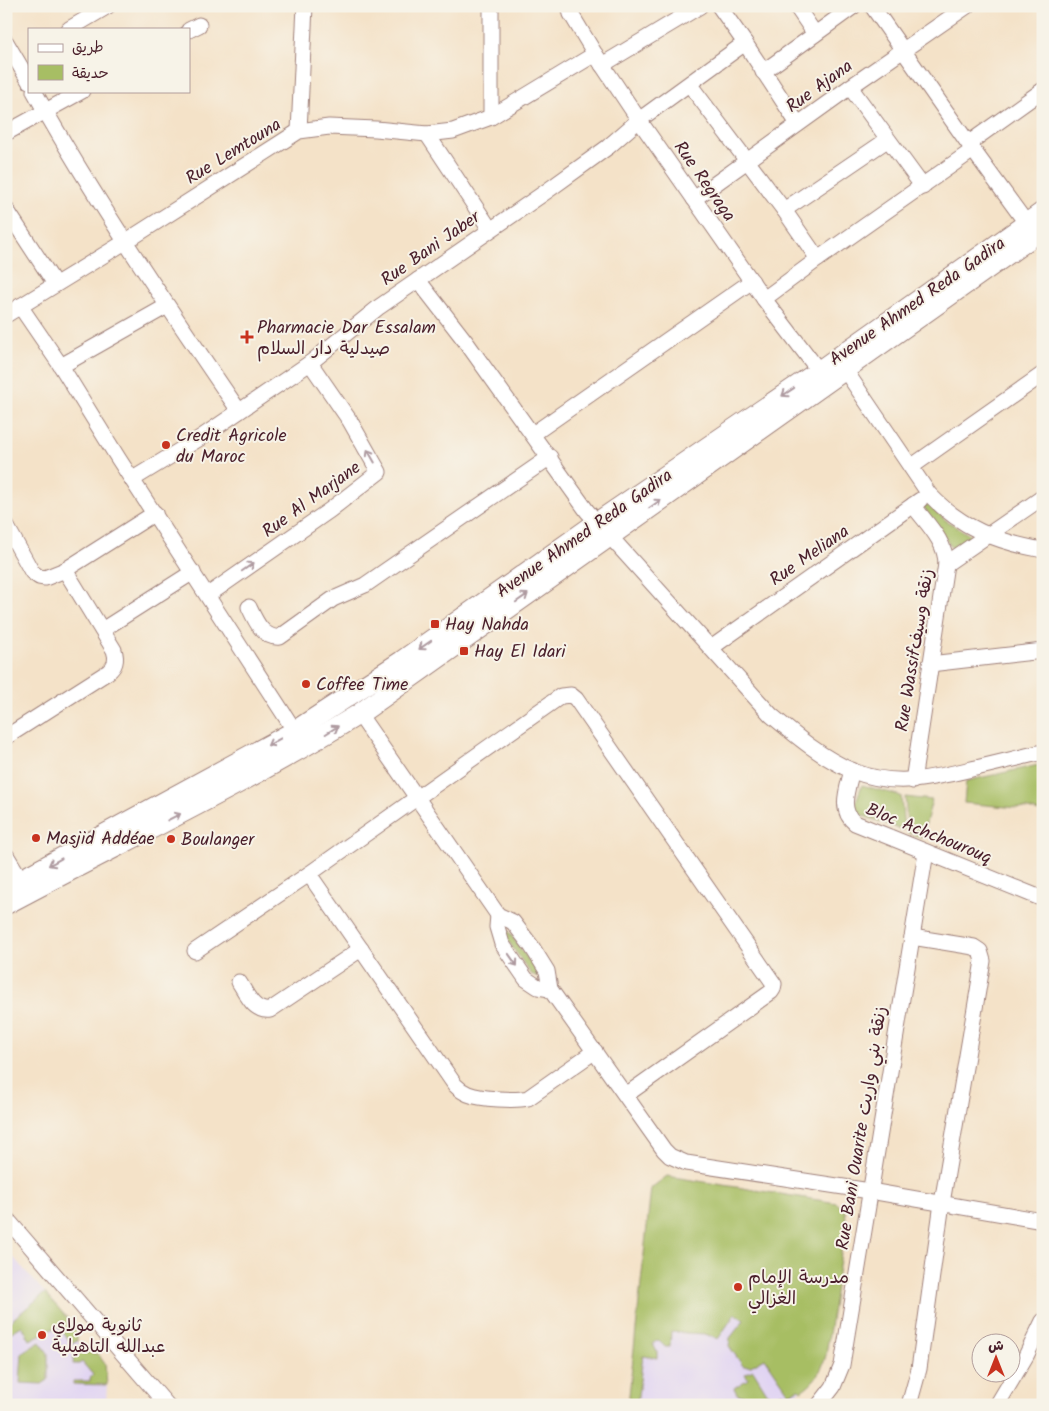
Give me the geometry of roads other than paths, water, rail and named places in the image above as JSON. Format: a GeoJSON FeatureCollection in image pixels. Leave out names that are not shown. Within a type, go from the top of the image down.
{"type":"FeatureCollection","features":[{"type":"Feature","properties":{"kind":"main road","name":"Avenue Ahmed Reda Gadira"},"geometry":{"type":"LineString","coordinates":[[300,739],[402,661],[845,370],[1037,225]]}},
{"type":"Feature","properties":{"kind":"main road","name":"Avenue Ahmed Reda Gadira"},"geometry":{"type":"LineString","coordinates":[[6,904],[19,887],[300,739],[359,714],[604,529],[819,371],[1037,225]]}},
{"type":"Feature","properties":{"kind":"street"},"geometry":{"type":"LineString","coordinates":[[71,28],[108,6]]}},
{"type":"Feature","properties":{"kind":"street"},"geometry":{"type":"LineString","coordinates":[[299,131],[305,6]]}},
{"type":"Feature","properties":{"kind":"street"},"geometry":{"type":"LineString","coordinates":[[491,6],[491,117]]}},
{"type":"Feature","properties":{"kind":"street","name":"Rue Regraga"},"geometry":{"type":"LineString","coordinates":[[569,6],[571,14],[598,59],[639,120],[764,299],[819,371]]}},
{"type":"Feature","properties":{"kind":"street","name":"Rue Lemtouna"},"geometry":{"type":"LineString","coordinates":[[6,315],[299,131],[329,127],[427,134],[453,131],[491,117],[700,6]]}},
{"type":"Feature","properties":{"kind":"street"},"geometry":{"type":"LineString","coordinates":[[719,6],[798,124]]}},
{"type":"Feature","properties":{"kind":"street"},"geometry":{"type":"LineString","coordinates":[[796,6],[815,34]]}},
{"type":"Feature","properties":{"kind":"street"},"geometry":{"type":"LineString","coordinates":[[763,72],[854,6]]}},
{"type":"Feature","properties":{"kind":"street"},"geometry":{"type":"LineString","coordinates":[[872,6],[971,147],[1037,225]]}},
{"type":"Feature","properties":{"kind":"street","name":"Rue Ajana"},"geometry":{"type":"LineString","coordinates":[[694,199],[967,6]]}},
{"type":"Feature","properties":{"kind":"street"},"geometry":{"type":"LineString","coordinates":[[6,42],[17,56],[28,79]]}},
{"type":"Feature","properties":{"kind":"street","name":"Rue Bani Jaber"},"geometry":{"type":"LineString","coordinates":[[133,479],[239,412],[310,363],[379,307],[608,147],[639,120],[690,85],[745,43]]}},
{"type":"Feature","properties":{"kind":"street"},"geometry":{"type":"LineString","coordinates":[[690,85],[784,210],[818,259]]}},
{"type":"Feature","properties":{"kind":"street"},"geometry":{"type":"LineString","coordinates":[[850,87],[887,140],[923,186]]}},
{"type":"Feature","properties":{"kind":"street"},"geometry":{"type":"LineString","coordinates":[[764,299],[923,186],[1043,90]]}},
{"type":"Feature","properties":{"kind":"street"},"geometry":{"type":"LineString","coordinates":[[35,92],[125,242],[239,412]]}},
{"type":"Feature","properties":{"kind":"street"},"geometry":{"type":"LineString","coordinates":[[6,133],[80,92]]}},
{"type":"Feature","properties":{"kind":"street"},"geometry":{"type":"LineString","coordinates":[[427,134],[490,229]]}},
{"type":"Feature","properties":{"kind":"street"},"geometry":{"type":"LineString","coordinates":[[784,210],[887,140]]}},
{"type":"Feature","properties":{"kind":"street"},"geometry":{"type":"LineString","coordinates":[[6,208],[12,230],[55,284]]}},
{"type":"Feature","properties":{"kind":"street"},"geometry":{"type":"LineString","coordinates":[[418,280],[466,342],[588,511],[677,612],[771,715],[784,726],[823,755],[852,770],[880,778],[913,780],[939,777],[1043,752]]}},
{"type":"Feature","properties":{"kind":"street"},"geometry":{"type":"LineString","coordinates":[[533,434],[752,281]]}},
{"type":"Feature","properties":{"kind":"street"},"geometry":{"type":"LineString","coordinates":[[20,306],[61,366],[300,739]]}},
{"type":"Feature","properties":{"kind":"street"},"geometry":{"type":"LineString","coordinates":[[61,366],[167,306]]}},
{"type":"Feature","properties":{"kind":"street","name":"Rue Al Marjane"},"geometry":{"type":"LineString","coordinates":[[208,595],[330,510],[379,472],[350,421],[310,363]]}},
{"type":"Feature","properties":{"kind":"street"},"geometry":{"type":"LineString","coordinates":[[845,370],[929,494],[953,517],[988,536],[1043,550]]}},
{"type":"Feature","properties":{"kind":"street"},"geometry":{"type":"LineString","coordinates":[[911,467],[1043,374]]}},
{"type":"Feature","properties":{"kind":"street"},"geometry":{"type":"LineString","coordinates":[[249,607],[256,622],[265,634],[275,638],[280,637],[333,599],[365,585],[550,457]]}},
{"type":"Feature","properties":{"kind":"street","name":"Rue Meliana"},"geometry":{"type":"LineString","coordinates":[[711,648],[929,494]]}},
{"type":"Feature","properties":{"kind":"street"},"geometry":{"type":"LineString","coordinates":[[946,564],[1043,497]]}},
{"type":"Feature","properties":{"kind":"street","name":"Rue Wassifزنقة وسيف"},"geometry":{"type":"LineString","coordinates":[[913,505],[942,544],[946,555],[913,780]]}},
{"type":"Feature","properties":{"kind":"street"},"geometry":{"type":"LineString","coordinates":[[6,525],[32,572],[35,576],[45,578],[65,570],[155,513]]}},
{"type":"Feature","properties":{"kind":"street"},"geometry":{"type":"LineString","coordinates":[[6,737],[112,669],[116,656],[114,650],[65,570]]}},
{"type":"Feature","properties":{"kind":"street"},"geometry":{"type":"LineString","coordinates":[[102,630],[193,572]]}},
{"type":"Feature","properties":{"kind":"street"},"geometry":{"type":"LineString","coordinates":[[930,664],[1043,651]]}},
{"type":"Feature","properties":{"kind":"street"},"geometry":{"type":"LineString","coordinates":[[195,951],[309,874],[561,696],[571,695],[582,707],[774,984],[771,992],[626,1095]]}},
{"type":"Feature","properties":{"kind":"street"},"geometry":{"type":"LineString","coordinates":[[359,714],[498,915],[513,922],[527,941],[547,971],[550,989],[664,1150],[686,1163],[870,1191],[1043,1221]]}},
{"type":"Feature","properties":{"kind":"street","name":"Bloc Achchourouq"},"geometry":{"type":"LineString","coordinates":[[852,770],[844,805],[851,820],[859,825],[1043,899]]}},
{"type":"Feature","properties":{"kind":"street","name":"Rue Bani Ouarite زنقة بني واريت"},"geometry":{"type":"LineString","coordinates":[[819,1405],[833,1387],[842,1365],[926,852]]}},
{"type":"Feature","properties":{"kind":"street"},"geometry":{"type":"LineString","coordinates":[[6,855],[19,887]]}},
{"type":"Feature","properties":{"kind":"street"},"geometry":{"type":"LineString","coordinates":[[309,874],[455,1085],[467,1094],[520,1100],[528,1098],[595,1051]]}},
{"type":"Feature","properties":{"kind":"street"},"geometry":{"type":"LineString","coordinates":[[498,915],[497,927],[502,944],[526,979],[538,987],[550,989]]}},
{"type":"Feature","properties":{"kind":"street"},"geometry":{"type":"LineString","coordinates":[[909,1405],[919,1368],[942,1204],[983,961],[980,951],[974,947],[912,937]]}},
{"type":"Feature","properties":{"kind":"street"},"geometry":{"type":"LineString","coordinates":[[239,982],[256,1007],[270,1010],[361,949]]}},
{"type":"Feature","properties":{"kind":"street"},"geometry":{"type":"LineString","coordinates":[[6,1218],[167,1405]]}},
{"type":"Feature","properties":{"kind":"street"},"geometry":{"type":"LineString","coordinates":[[997,1405],[1026,1356],[1043,1321]]}},
{"type":"Feature","properties":{"kind":"place","name":"Pharmacie Dar Essalam صيدلية دار السلام"},"geometry":{"type":"Point","coordinates":[247,337]}},
{"type":"Feature","properties":{"kind":"place","name":"Credit Agricole du Maroc"},"geometry":{"type":"Point","coordinates":[166,445]}},
{"type":"Feature","properties":{"kind":"place","name":"Hay Nahda"},"geometry":{"type":"Point","coordinates":[435,624]}},
{"type":"Feature","properties":{"kind":"place","name":"Hay El Idari"},"geometry":{"type":"Point","coordinates":[464,651]}},
{"type":"Feature","properties":{"kind":"place","name":"Coffee Time"},"geometry":{"type":"Point","coordinates":[306,684]}},
{"type":"Feature","properties":{"kind":"place","name":"Masjid Addéae"},"geometry":{"type":"Point","coordinates":[36,838]}},
{"type":"Feature","properties":{"kind":"place","name":"Boulanger"},"geometry":{"type":"Point","coordinates":[171,839]}},
{"type":"Feature","properties":{"kind":"place","name":"مدرسة الإمام الغزالي"},"geometry":{"type":"Point","coordinates":[738,1287]}},
{"type":"Feature","properties":{"kind":"place","name":"ثانوية مولاي عبدالله التاهيلية"},"geometry":{"type":"Point","coordinates":[42,1335]}}]}
